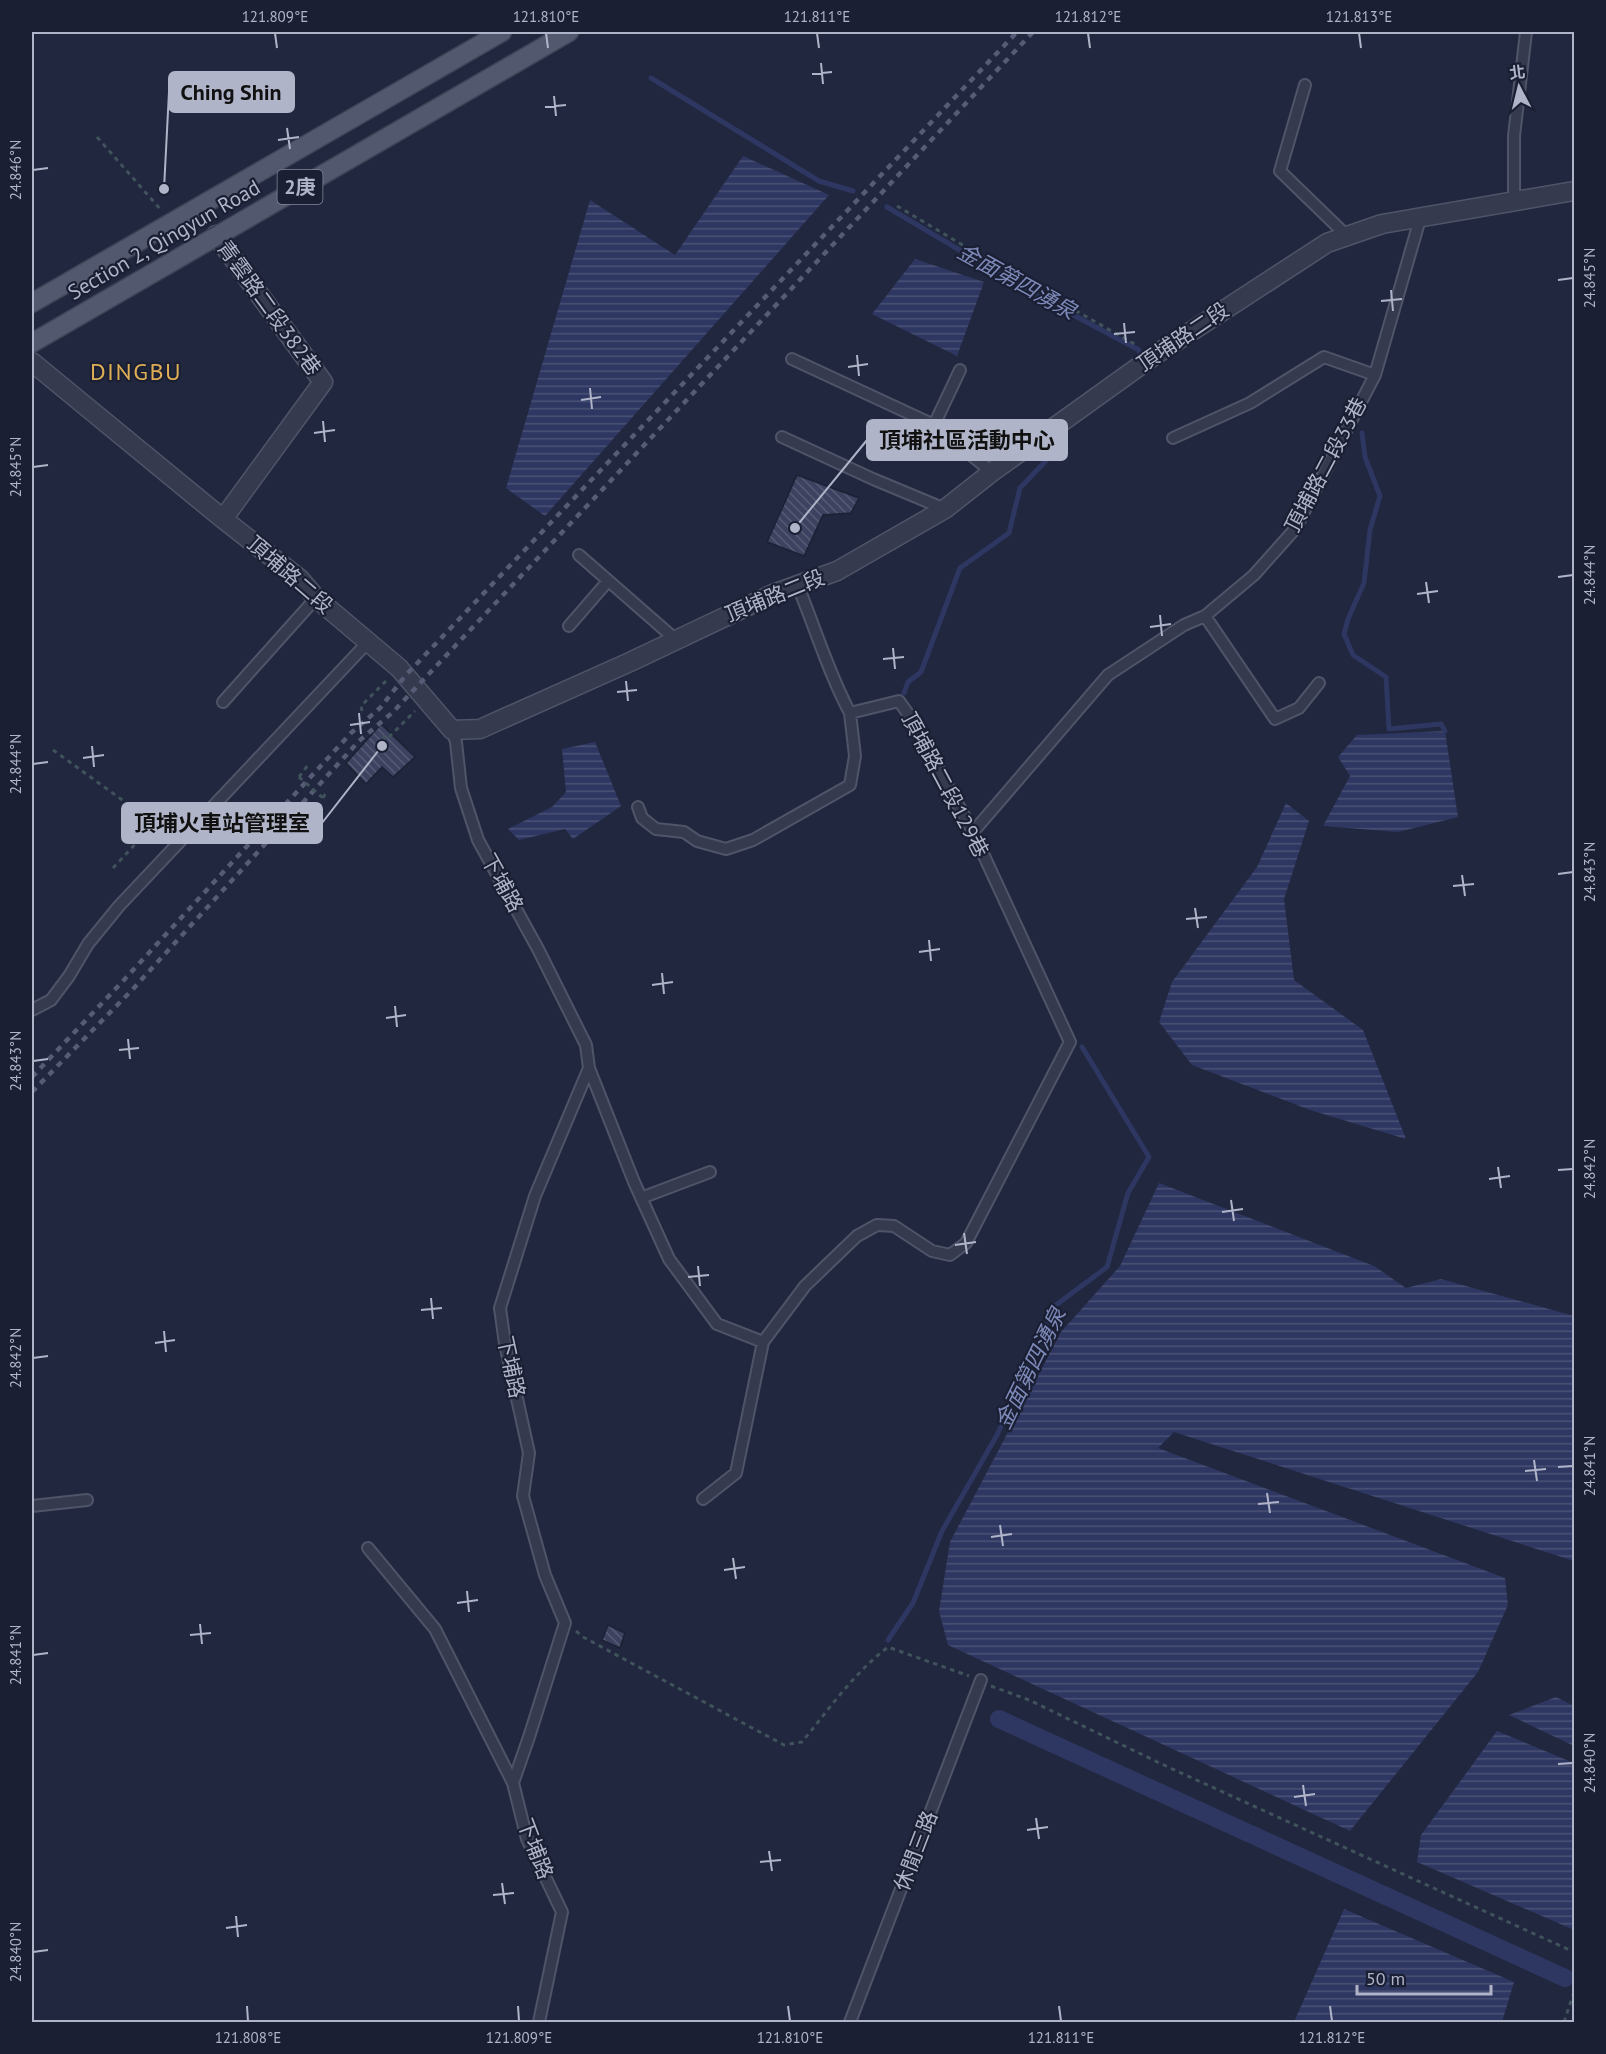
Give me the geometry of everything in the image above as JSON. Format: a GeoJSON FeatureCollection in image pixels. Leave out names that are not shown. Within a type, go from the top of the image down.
{"type":"FeatureCollection","features":[{"type":"Feature","properties":{"kind":"main road","name":"Section 2, Qingyun Road"},"geometry":{"type":"LineString","coordinates":[[32,303],[502,32]]}},
{"type":"Feature","properties":{"kind":"main road","name":"Section 2, Qingyun Road"},"geometry":{"type":"LineString","coordinates":[[32,343],[569,32]]}},
{"type":"Feature","properties":{"kind":"street","name":"頂埔路二段"},"geometry":{"type":"LineString","coordinates":[[32,362],[223,519],[300,579],[316,598],[399,668],[452,730],[480,729],[797,584],[837,571],[945,508],[1155,355],[1327,243],[1382,224],[1575,191]]}},
{"type":"Feature","properties":{"kind":"street","name":"青雲路二段382巷"},"geometry":{"type":"LineString","coordinates":[[216,235],[323,382],[223,519]]}},
{"type":"Feature","properties":{"kind":"lane"},"geometry":{"type":"LineString","coordinates":[[1514,202],[1514,136],[1526,32]]}},
{"type":"Feature","properties":{"kind":"lane"},"geometry":{"type":"LineString","coordinates":[[1305,85],[1280,171],[1347,236]]}},
{"type":"Feature","properties":{"kind":"lane","name":"頂埔路二段33巷"},"geometry":{"type":"LineString","coordinates":[[973,832],[1108,675],[1184,625],[1205,616],[1254,575],[1295,529],[1375,375],[1420,219]]}},
{"type":"Feature","properties":{"kind":"lane"},"geometry":{"type":"LineString","coordinates":[[1173,438],[1250,404],[1324,357],[1375,375]]}},
{"type":"Feature","properties":{"kind":"lane"},"geometry":{"type":"LineString","coordinates":[[792,359],[934,425],[992,472]]}},
{"type":"Feature","properties":{"kind":"lane"},"geometry":{"type":"LineString","coordinates":[[934,425],[960,370]]}},
{"type":"Feature","properties":{"kind":"lane"},"geometry":{"type":"LineString","coordinates":[[782,437],[873,479],[945,508]]}},
{"type":"Feature","properties":{"kind":"lane"},"geometry":{"type":"LineString","coordinates":[[579,555],[675,639]]}},
{"type":"Feature","properties":{"kind":"lane"},"geometry":{"type":"LineString","coordinates":[[569,626],[608,581]]}},
{"type":"Feature","properties":{"kind":"lane"},"geometry":{"type":"LineString","coordinates":[[638,807],[642,818],[656,828],[684,832],[697,841],[726,849],[753,840],[850,785],[855,756],[850,713],[834,684],[814,624],[797,584]]}},
{"type":"Feature","properties":{"kind":"lane"},"geometry":{"type":"LineString","coordinates":[[223,702],[316,598]]}},
{"type":"Feature","properties":{"kind":"lane"},"geometry":{"type":"LineString","coordinates":[[1205,616],[1275,719],[1299,708],[1319,683]]}},
{"type":"Feature","properties":{"kind":"lane"},"geometry":{"type":"LineString","coordinates":[[32,1010],[51,1000],[88,944],[119,906],[369,641]]}},
{"type":"Feature","properties":{"kind":"lane","name":"頂埔路二段129巷"},"geometry":{"type":"LineString","coordinates":[[763,1342],[805,1286],[857,1236],[877,1225],[894,1226],[932,1251],[950,1255],[966,1243],[1070,1042],[973,832],[911,718],[899,701],[850,713]]}},
{"type":"Feature","properties":{"kind":"lane","name":"下埔路"},"geometry":{"type":"LineString","coordinates":[[452,730],[456,742],[461,788],[478,840],[538,949],[586,1046],[589,1068],[535,1196],[500,1308],[505,1344],[529,1453],[523,1496],[545,1575],[565,1623]]}},
{"type":"Feature","properties":{"kind":"lane"},"geometry":{"type":"LineString","coordinates":[[589,1068],[641,1198],[669,1259],[717,1324],[763,1342],[736,1473],[704,1499]]}},
{"type":"Feature","properties":{"kind":"lane"},"geometry":{"type":"LineString","coordinates":[[641,1198],[710,1172]]}},
{"type":"Feature","properties":{"kind":"lane"},"geometry":{"type":"LineString","coordinates":[[32,1506],[87,1500]]}},
{"type":"Feature","properties":{"kind":"lane","name":"下埔路"},"geometry":{"type":"LineString","coordinates":[[368,1548],[435,1629],[513,1783],[527,1839],[562,1912],[540,2022]]}},
{"type":"Feature","properties":{"kind":"lane"},"geometry":{"type":"LineString","coordinates":[[513,1783],[530,1737],[565,1623]]}},
{"type":"Feature","properties":{"kind":"lane","name":"休閒三路"},"geometry":{"type":"LineString","coordinates":[[850,2022],[981,1680]]}},
{"type":"Feature","properties":{"kind":"path"},"geometry":{"type":"LineString","coordinates":[[97,137],[171,223]]}},
{"type":"Feature","properties":{"kind":"path"},"geometry":{"type":"LineString","coordinates":[[897,206],[1155,355]]}},
{"type":"Feature","properties":{"kind":"path"},"geometry":{"type":"LineString","coordinates":[[362,711],[361,706],[399,668]]}},
{"type":"Feature","properties":{"kind":"path"},"geometry":{"type":"LineString","coordinates":[[383,736],[386,740],[427,700]]}},
{"type":"Feature","properties":{"kind":"path"},"geometry":{"type":"LineString","coordinates":[[53,750],[180,841]]}},
{"type":"Feature","properties":{"kind":"path"},"geometry":{"type":"LineString","coordinates":[[308,765],[298,777],[323,798],[327,791]]}},
{"type":"Feature","properties":{"kind":"path"},"geometry":{"type":"LineString","coordinates":[[113,867],[156,823]]}},
{"type":"Feature","properties":{"kind":"path"},"geometry":{"type":"LineString","coordinates":[[565,1623],[583,1637],[784,1745],[802,1742],[849,1684],[872,1659],[888,1647],[981,1680],[994,1688],[1029,1700],[1168,1767],[1575,1952]]}},
{"type":"Feature","properties":{"kind":"path"},"geometry":{"type":"LineString","coordinates":[[1564,2022],[1575,1992]]}},
{"type":"Feature","properties":{"kind":"water"},"geometry":{"type":"Polygon","coordinates":[[[743,156],[829,195],[545,516],[506,488],[590,200],[675,255],[743,156]]]}},
{"type":"Feature","properties":{"kind":"water"},"geometry":{"type":"Polygon","coordinates":[[[915,259],[984,282],[957,356],[872,314],[915,259]]]}},
{"type":"Feature","properties":{"kind":"water"},"geometry":{"type":"Polygon","coordinates":[[[1445,731],[1458,817],[1398,832],[1323,826],[1350,776],[1338,757],[1357,735],[1445,731]]]}},
{"type":"Feature","properties":{"kind":"water"},"geometry":{"type":"Polygon","coordinates":[[[595,742],[621,806],[573,839],[565,829],[519,840],[508,829],[552,807],[566,792],[562,749],[595,742]]]}},
{"type":"Feature","properties":{"kind":"water"},"geometry":{"type":"Polygon","coordinates":[[[1286,803],[1309,821],[1284,899],[1294,980],[1363,1030],[1406,1139],[1310,1110],[1192,1065],[1159,1022],[1172,982],[1257,867],[1286,803]]]}},
{"type":"Feature","properties":{"kind":"water"},"geometry":{"type":"Polygon","coordinates":[[[1159,1183],[1374,1266],[1406,1288],[1441,1279],[1574,1316],[1574,1561],[1174,1432],[1158,1448],[1505,1578],[1508,1605],[1478,1672],[1350,1831],[948,1645],[939,1611],[950,1542],[1061,1332],[1120,1266],[1159,1183]]]}},
{"type":"Feature","properties":{"kind":"water"},"geometry":{"type":"Polygon","coordinates":[[[1556,1697],[1574,1706],[1574,1746],[1509,1715],[1556,1697]]]}},
{"type":"Feature","properties":{"kind":"water"},"geometry":{"type":"Polygon","coordinates":[[[1497,1731],[1574,1763],[1574,1930],[1417,1862],[1421,1835],[1497,1731]]]}},
{"type":"Feature","properties":{"kind":"water"},"geometry":{"type":"Polygon","coordinates":[[[1344,1909],[1514,1982],[1502,2022],[1294,2022],[1344,1909]]]}},
{"type":"Feature","properties":{"kind":"building"},"geometry":{"type":"Polygon","coordinates":[[[797,475],[859,498],[851,513],[823,515],[804,556],[767,542],[797,475]]]}},
{"type":"Feature","properties":{"kind":"building"},"geometry":{"type":"Polygon","coordinates":[[[381,724],[415,757],[393,777],[382,767],[366,784],[346,763],[381,724]]]}},
{"type":"Feature","properties":{"kind":"building"},"geometry":{"type":"Polygon","coordinates":[[[608,1625],[625,1633],[620,1648],[602,1640],[608,1625]]]}},
{"type":"Feature","properties":{"kind":"waterway","name":"金面第四湧泉"},"geometry":{"type":"LineString","coordinates":[[651,78],[819,181],[853,191]]}},
{"type":"Feature","properties":{"kind":"waterway","name":"金面第四湧泉"},"geometry":{"type":"LineString","coordinates":[[887,207],[1032,293],[1139,350],[1141,359]]}},
{"type":"Feature","properties":{"kind":"waterway"},"geometry":{"type":"LineString","coordinates":[[1362,433],[1365,457],[1380,496],[1370,530],[1364,583],[1344,634],[1353,655],[1386,677],[1389,729],[1441,724],[1445,731]]}},
{"type":"Feature","properties":{"kind":"waterway","name":"金面第四湧泉"},"geometry":{"type":"LineString","coordinates":[[904,693],[908,682],[921,672],[960,568],[1009,533],[1020,488],[1057,449]]}},
{"type":"Feature","properties":{"kind":"waterway","name":"金面第四湧泉"},"geometry":{"type":"LineString","coordinates":[[888,1640],[913,1603],[942,1531],[997,1435],[1056,1305],[1107,1267],[1128,1193],[1149,1157],[1082,1047]]}},
{"type":"Feature","properties":{"kind":"waterway"},"geometry":{"type":"LineString","coordinates":[[999,1719],[1565,1978]]}},
{"type":"Feature","properties":{"kind":"railway"},"geometry":{"type":"LineString","coordinates":[[32,1077],[351,733],[380,708],[406,675],[1017,32]]}},
{"type":"Feature","properties":{"kind":"railway"},"geometry":{"type":"LineString","coordinates":[[32,1092],[132,990],[359,741],[393,712],[1033,32]]}},
{"type":"Feature","properties":{"kind":"place","name":"Ching Shin"},"geometry":{"type":"Point","coordinates":[164,189]}},
{"type":"Feature","properties":{"kind":"place","name":"頂埔社區活動中心"},"geometry":{"type":"Point","coordinates":[795,528]}},
{"type":"Feature","properties":{"kind":"place","name":"頂埔火車站管理室"},"geometry":{"type":"Point","coordinates":[382,746]}},
{"type":"Feature","properties":{"kind":"district","name":"DINGBU"},"geometry":{"type":"Point","coordinates":[136,372]}}]}
